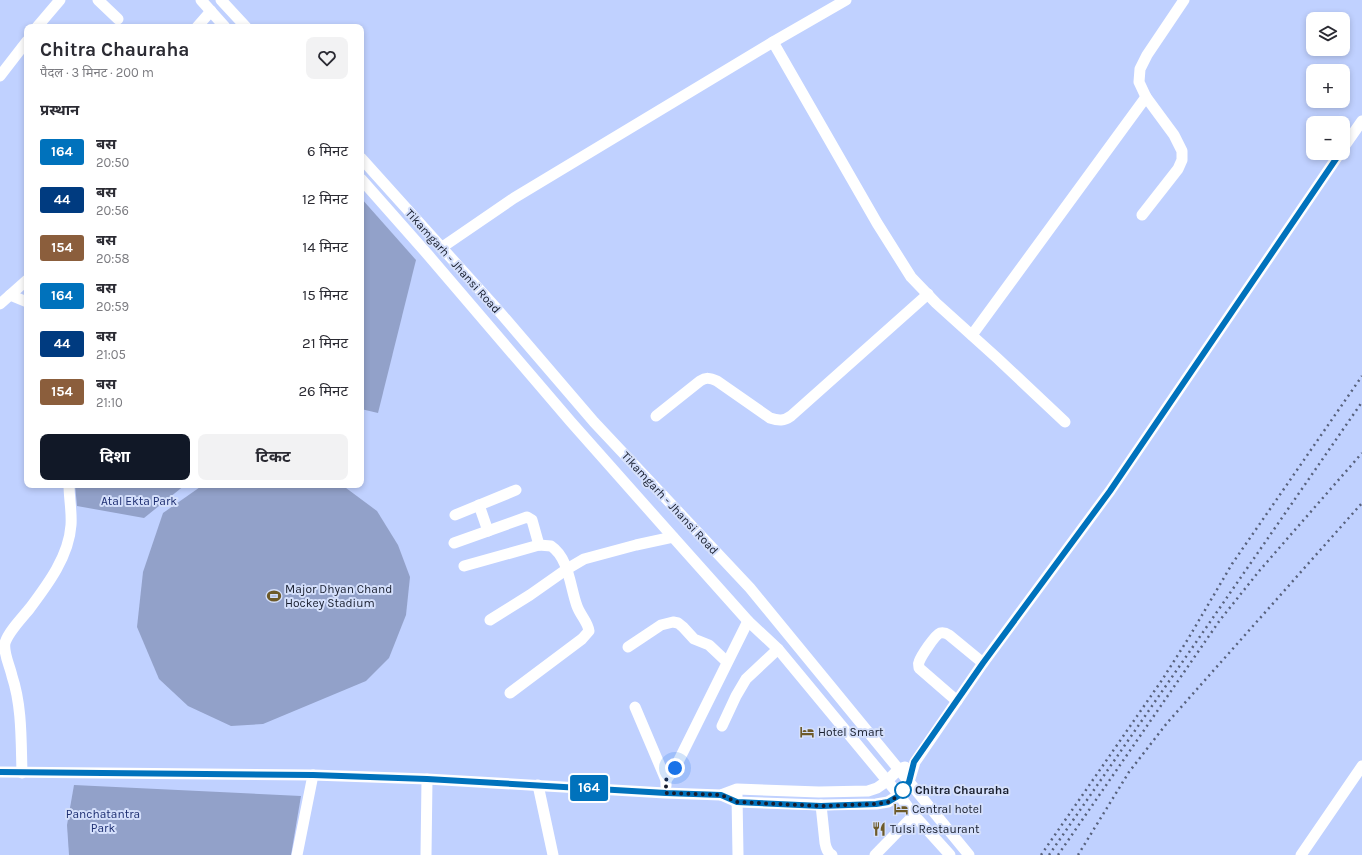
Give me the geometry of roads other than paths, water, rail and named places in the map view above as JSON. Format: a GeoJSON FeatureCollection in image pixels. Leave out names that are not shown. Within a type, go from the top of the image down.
{"type":"FeatureCollection","features":[{"type":"Feature","properties":{"kind":"street"},"geometry":{"type":"LineString","coordinates":[[98,0],[118,19]]}},
{"type":"Feature","properties":{"kind":"street"},"geometry":{"type":"LineString","coordinates":[[201,0],[222,24]]}},
{"type":"Feature","properties":{"kind":"street"},"geometry":{"type":"LineString","coordinates":[[221,0],[243,24]]}},
{"type":"Feature","properties":{"kind":"street"},"geometry":{"type":"LineString","coordinates":[[441,248],[514,198],[773,42],[846,0]]}},
{"type":"Feature","properties":{"kind":"street"},"geometry":{"type":"LineString","coordinates":[[1142,215],[1178,169],[1182,160],[1182,151],[1174,135],[1146,97],[1139,82],[1140,69],[1184,0]]}},
{"type":"Feature","properties":{"kind":"street"},"geometry":{"type":"LineString","coordinates":[[39,24],[55,2]]}},
{"type":"Feature","properties":{"kind":"street"},"geometry":{"type":"LineString","coordinates":[[200,24],[211,11]]}},
{"type":"Feature","properties":{"kind":"street"},"geometry":{"type":"LineString","coordinates":[[773,42],[846,171],[911,277],[1034,391],[1065,422]]}},
{"type":"Feature","properties":{"kind":"street"},"geometry":{"type":"LineString","coordinates":[[0,76],[24,45]]}},
{"type":"Feature","properties":{"kind":"street"},"geometry":{"type":"LineString","coordinates":[[972,335],[1146,97]]}},
{"type":"Feature","properties":{"kind":"street"},"geometry":{"type":"LineString","coordinates":[[1350,138],[1362,121]]}},
{"type":"Feature","properties":{"kind":"street"},"geometry":{"type":"LineString","coordinates":[[0,772],[313,775],[427,779],[721,795],[737,802],[821,806],[876,804],[888,802],[900,795],[909,782],[914,762],[983,663],[1110,491],[1335,160]]}},
{"type":"Feature","properties":{"kind":"street","name":"Tikamgarh - Jhansi Road"},"geometry":{"type":"LineString","coordinates":[[364,161],[497,309],[594,422],[750,588],[969,855]]}},
{"type":"Feature","properties":{"kind":"street","name":"Tikamgarh - Jhansi Road"},"geometry":{"type":"LineString","coordinates":[[364,182],[571,422],[673,537],[748,621],[778,649],[900,795],[914,815],[950,855]]}},
{"type":"Feature","properties":{"kind":"street"},"geometry":{"type":"LineString","coordinates":[[0,304],[24,283]]}},
{"type":"Feature","properties":{"kind":"street"},"geometry":{"type":"LineString","coordinates":[[656,416],[700,381],[705,378],[711,378],[770,418],[778,421],[785,420],[928,294]]}},
{"type":"Feature","properties":{"kind":"street"},"geometry":{"type":"LineString","coordinates":[[10,295],[24,301]]}},
{"type":"Feature","properties":{"kind":"street"},"geometry":{"type":"LineString","coordinates":[[484,321],[497,309]]}},
{"type":"Feature","properties":{"kind":"street"},"geometry":{"type":"LineString","coordinates":[[22,772],[19,706],[16,688],[5,651],[5,643],[10,634],[34,603],[55,571],[64,554],[69,540],[71,524],[69,488]]}},
{"type":"Feature","properties":{"kind":"street"},"geometry":{"type":"LineString","coordinates":[[455,515],[516,490]]}},
{"type":"Feature","properties":{"kind":"street"},"geometry":{"type":"LineString","coordinates":[[479,505],[488,531]]}},
{"type":"Feature","properties":{"kind":"street"},"geometry":{"type":"LineString","coordinates":[[454,543],[527,517],[532,520],[539,545]]}},
{"type":"Feature","properties":{"kind":"street"},"geometry":{"type":"LineString","coordinates":[[490,620],[550,583],[567,569],[584,559],[673,537]]}},
{"type":"Feature","properties":{"kind":"street"},"geometry":{"type":"LineString","coordinates":[[464,566],[546,544],[554,548],[567,569],[576,605],[588,626],[589,631],[582,639],[510,693]]}},
{"type":"Feature","properties":{"kind":"street"},"geometry":{"type":"LineString","coordinates":[[666,780],[675,768],[748,621]]}},
{"type":"Feature","properties":{"kind":"street"},"geometry":{"type":"LineString","coordinates":[[628,647],[661,625],[674,622],[683,627],[694,639],[709,645],[727,662]]}},
{"type":"Feature","properties":{"kind":"street"},"geometry":{"type":"LineString","coordinates":[[957,701],[920,668],[918,663],[920,659],[936,636],[945,632],[983,663]]}},
{"type":"Feature","properties":{"kind":"street"},"geometry":{"type":"LineString","coordinates":[[722,726],[746,679],[778,649]]}},
{"type":"Feature","properties":{"kind":"street"},"geometry":{"type":"LineString","coordinates":[[635,707],[666,780],[666,793]]}},
{"type":"Feature","properties":{"kind":"street"},"geometry":{"type":"LineString","coordinates":[[721,795],[737,789],[858,792],[877,788],[887,781],[899,769],[914,762]]}},
{"type":"Feature","properties":{"kind":"street"},"geometry":{"type":"LineString","coordinates":[[1301,855],[1362,766]]}},
{"type":"Feature","properties":{"kind":"street"},"geometry":{"type":"LineString","coordinates":[[297,855],[313,775]]}},
{"type":"Feature","properties":{"kind":"street"},"geometry":{"type":"LineString","coordinates":[[426,855],[427,779]]}},
{"type":"Feature","properties":{"kind":"street"},"geometry":{"type":"LineString","coordinates":[[538,785],[553,855]]}},
{"type":"Feature","properties":{"kind":"street"},"geometry":{"type":"LineString","coordinates":[[737,789],[738,855]]}},
{"type":"Feature","properties":{"kind":"street"},"geometry":{"type":"LineString","coordinates":[[821,806],[826,849],[832,855]]}},
{"type":"Feature","properties":{"kind":"street"},"geometry":{"type":"LineString","coordinates":[[875,855],[914,815]]}},
{"type":"Feature","properties":{"kind":"railway"},"geometry":{"type":"LineString","coordinates":[[1041,855],[1162,680],[1232,564],[1362,376]]}},
{"type":"Feature","properties":{"kind":"railway"},"geometry":{"type":"LineString","coordinates":[[1049,855],[1362,402]]}},
{"type":"Feature","properties":{"kind":"railway"},"geometry":{"type":"LineString","coordinates":[[1058,855],[1220,620],[1260,570],[1362,453]]}},
{"type":"Feature","properties":{"kind":"railway"},"geometry":{"type":"LineString","coordinates":[[1078,855],[1129,772],[1167,723],[1362,503]]}},
{"type":"Feature","properties":{"kind":"place","name":"Major Dhyan Chand Hockey Stadium"},"geometry":{"type":"Point","coordinates":[274,596]}},
{"type":"Feature","properties":{"kind":"place","name":"Hotel Smart"},"geometry":{"type":"Point","coordinates":[807,732]}},
{"type":"Feature","properties":{"kind":"place","name":"Chitra Chauraha"},"geometry":{"type":"Point","coordinates":[903,790]}},
{"type":"Feature","properties":{"kind":"place","name":"Central hotel"},"geometry":{"type":"Point","coordinates":[901,809]}},
{"type":"Feature","properties":{"kind":"place","name":"Tulsi Restaurant"},"geometry":{"type":"Point","coordinates":[879,829]}},
{"type":"Feature","properties":{"kind":"park label","name":"Atal Ekta Park"},"geometry":{"type":"Point","coordinates":[139,501]}},
{"type":"Feature","properties":{"kind":"park label","name":"Panchatantra Park"},"geometry":{"type":"Point","coordinates":[103,821]}}]}
